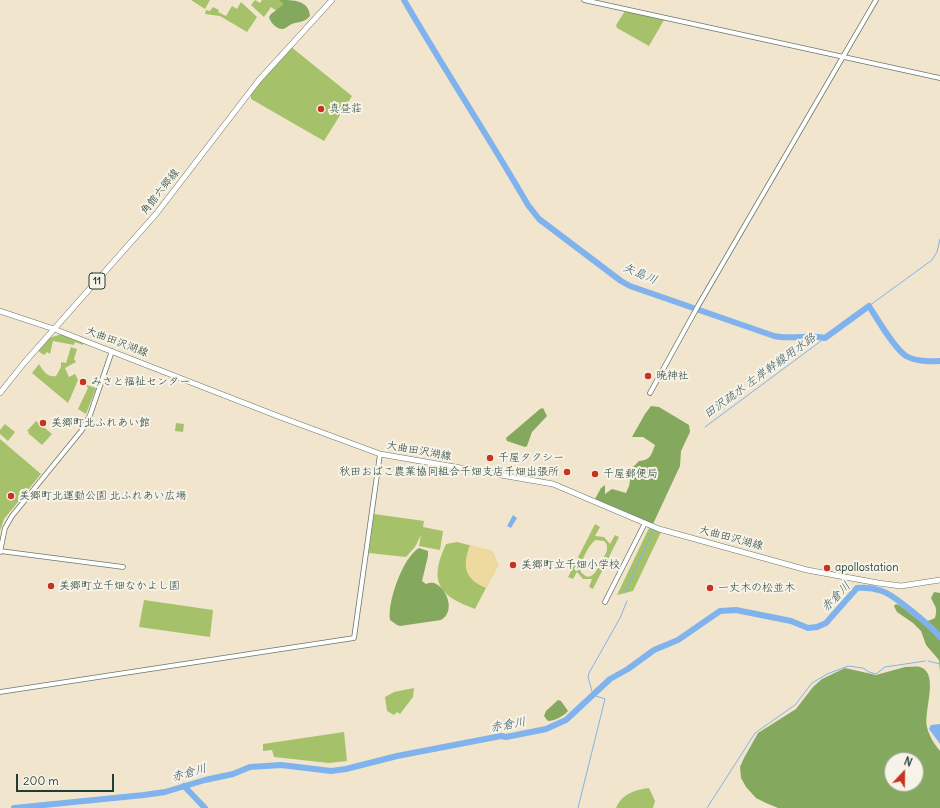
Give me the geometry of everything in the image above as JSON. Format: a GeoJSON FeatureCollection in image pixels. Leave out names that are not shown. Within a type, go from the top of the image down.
{"type":"FeatureCollection","features":[{"type":"Feature","properties":{"kind":"main road","name":"角館六郷線"},"geometry":{"type":"LineString","coordinates":[[0,393],[24,363],[156,214],[259,80],[332,0]]}},
{"type":"Feature","properties":{"kind":"main road","name":"大曲田沢湖線"},"geometry":{"type":"LineString","coordinates":[[0,311],[54,329],[380,454],[553,484],[659,529],[807,570],[901,586],[940,580]]}},
{"type":"Feature","properties":{"kind":"street"},"geometry":{"type":"LineString","coordinates":[[584,0],[940,78]]}},
{"type":"Feature","properties":{"kind":"street"},"geometry":{"type":"LineString","coordinates":[[650,393],[695,311],[876,0]]}},
{"type":"Feature","properties":{"kind":"street"},"geometry":{"type":"LineString","coordinates":[[112,351],[90,415],[82,430],[12,516],[5,528],[0,551],[123,567]]}},
{"type":"Feature","properties":{"kind":"street"},"geometry":{"type":"LineString","coordinates":[[0,692],[354,638],[380,454]]}},
{"type":"Feature","properties":{"kind":"street"},"geometry":{"type":"LineString","coordinates":[[605,602],[645,523]]}},
{"type":"Feature","properties":{"kind":"green space"},"geometry":{"type":"Polygon","coordinates":[[[191,0],[210,0],[205,9],[191,0]]]}},
{"type":"Feature","properties":{"kind":"green space"},"geometry":{"type":"Polygon","coordinates":[[[255,0],[260,3],[262,0],[284,0],[281,14],[271,7],[264,17],[251,5],[255,0]]]}},
{"type":"Feature","properties":{"kind":"green space"},"geometry":{"type":"Polygon","coordinates":[[[279,0],[290,0],[303,4],[307,7],[310,16],[304,21],[292,24],[284,29],[276,27],[269,17],[283,5],[283,3],[279,0]]]}},
{"type":"Feature","properties":{"kind":"green space"},"geometry":{"type":"Polygon","coordinates":[[[241,2],[257,17],[247,32],[220,16],[205,14],[206,10],[210,11],[213,7],[219,10],[218,12],[226,16],[232,6],[237,9],[241,2]]]}},
{"type":"Feature","properties":{"kind":"green space"},"geometry":{"type":"Polygon","coordinates":[[[625,11],[664,20],[649,46],[617,28],[616,25],[625,11]]]}},
{"type":"Feature","properties":{"kind":"green space"},"geometry":{"type":"Polygon","coordinates":[[[290,46],[352,96],[324,141],[251,99],[251,94],[290,46]]]}},
{"type":"Feature","properties":{"kind":"green space"},"geometry":{"type":"Polygon","coordinates":[[[62,334],[84,343],[83,345],[75,342],[74,345],[53,341],[50,354],[47,352],[44,355],[38,351],[49,338],[62,334]]]}},
{"type":"Feature","properties":{"kind":"green space"},"geometry":{"type":"Polygon","coordinates":[[[71,347],[77,349],[74,359],[76,362],[65,368],[69,377],[75,374],[78,380],[68,403],[32,373],[39,364],[48,375],[56,376],[61,367],[61,362],[66,363],[71,347]]]}},
{"type":"Feature","properties":{"kind":"green space"},"geometry":{"type":"Polygon","coordinates":[[[87,385],[96,388],[86,414],[78,409],[88,388],[87,385]]]}},
{"type":"Feature","properties":{"kind":"green space"},"geometry":{"type":"Polygon","coordinates":[[[651,406],[659,407],[689,425],[690,432],[681,451],[680,466],[653,524],[595,499],[601,488],[605,485],[605,494],[612,489],[626,493],[629,486],[632,468],[639,461],[648,458],[651,454],[655,445],[643,437],[632,437],[651,406]]]}},
{"type":"Feature","properties":{"kind":"green space"},"geometry":{"type":"Polygon","coordinates":[[[543,408],[547,416],[532,432],[527,446],[525,447],[507,441],[506,438],[543,408]]]}},
{"type":"Feature","properties":{"kind":"green space"},"geometry":{"type":"Polygon","coordinates":[[[36,421],[52,434],[42,445],[27,431],[36,421]]]}},
{"type":"Feature","properties":{"kind":"green space"},"geometry":{"type":"Polygon","coordinates":[[[176,423],[184,424],[183,432],[175,431],[176,423]]]}},
{"type":"Feature","properties":{"kind":"green space"},"geometry":{"type":"Polygon","coordinates":[[[5,424],[15,432],[8,441],[0,434],[0,430],[5,424]]]}},
{"type":"Feature","properties":{"kind":"green space","name":"美郷町北運動公園 北ふれあい広場"},"geometry":{"type":"Polygon","coordinates":[[[0,439],[41,474],[4,519],[0,531],[0,439]]]}},
{"type":"Feature","properties":{"kind":"green space"},"geometry":{"type":"Polygon","coordinates":[[[374,514],[424,521],[423,527],[443,531],[440,550],[419,546],[421,535],[415,547],[406,557],[369,553],[374,514]]]}},
{"type":"Feature","properties":{"kind":"green space"},"geometry":{"type":"Polygon","coordinates":[[[595,524],[600,527],[595,536],[604,537],[610,544],[615,535],[619,537],[593,589],[589,587],[592,579],[583,579],[577,572],[573,579],[568,577],[595,524]],[[596,540],[593,542],[583,559],[581,572],[588,577],[598,569],[607,551],[607,545],[604,541],[596,540]]]}},
{"type":"Feature","properties":{"kind":"green space"},"geometry":{"type":"Polygon","coordinates":[[[649,528],[661,532],[633,591],[617,595],[649,528]]]}},
{"type":"Feature","properties":{"kind":"green space"},"geometry":{"type":"Polygon","coordinates":[[[457,542],[492,551],[498,565],[475,609],[452,598],[440,585],[438,568],[446,544],[457,542]]]}},
{"type":"Feature","properties":{"kind":"green space"},"geometry":{"type":"Polygon","coordinates":[[[419,548],[428,551],[422,581],[426,584],[435,583],[444,591],[448,601],[448,612],[441,620],[400,626],[390,620],[391,602],[402,570],[413,553],[419,548]]]}},
{"type":"Feature","properties":{"kind":"green space"},"geometry":{"type":"Polygon","coordinates":[[[934,592],[940,593],[940,672],[939,660],[926,645],[921,631],[913,623],[897,612],[894,606],[896,604],[901,606],[914,617],[923,621],[935,618],[936,607],[931,598],[934,592]]]}},
{"type":"Feature","properties":{"kind":"green space"},"geometry":{"type":"Polygon","coordinates":[[[144,600],[213,610],[210,637],[139,627],[144,600]]]}},
{"type":"Feature","properties":{"kind":"green space"},"geometry":{"type":"Polygon","coordinates":[[[905,667],[920,667],[926,671],[929,677],[930,685],[926,720],[927,727],[929,734],[940,751],[940,808],[778,808],[756,798],[746,787],[741,778],[740,767],[758,733],[796,709],[813,687],[822,679],[845,668],[876,675],[905,667]]]}},
{"type":"Feature","properties":{"kind":"green space"},"geometry":{"type":"Polygon","coordinates":[[[414,688],[413,697],[400,714],[397,712],[394,715],[387,711],[385,697],[394,692],[414,688]]]}},
{"type":"Feature","properties":{"kind":"green space"},"geometry":{"type":"Polygon","coordinates":[[[558,700],[561,701],[568,711],[559,718],[548,721],[544,716],[546,711],[558,700]]]}},
{"type":"Feature","properties":{"kind":"green space"},"geometry":{"type":"Polygon","coordinates":[[[344,732],[347,761],[329,763],[274,757],[272,750],[263,751],[263,744],[344,732]]]}},
{"type":"Feature","properties":{"kind":"green space"},"geometry":{"type":"Polygon","coordinates":[[[649,788],[655,801],[653,808],[616,808],[625,796],[638,790],[649,788]]]}},
{"type":"Feature","properties":{"kind":"sand"},"geometry":{"type":"Polygon","coordinates":[[[470,545],[492,551],[498,565],[486,588],[473,580],[467,571],[466,559],[470,545]]]}},
{"type":"Feature","properties":{"kind":"water"},"geometry":{"type":"Polygon","coordinates":[[[513,515],[517,518],[511,528],[507,526],[513,515]]]}},
{"type":"Feature","properties":{"kind":"water"},"geometry":{"type":"Polygon","coordinates":[[[940,724],[940,744],[929,729],[931,725],[940,724]]]}},
{"type":"Feature","properties":{"kind":"waterway","name":"矢島川"},"geometry":{"type":"LineString","coordinates":[[404,0],[528,205],[539,219],[621,281],[630,286],[780,337],[825,338],[869,306],[896,347],[906,356],[923,361],[940,361]]}},
{"type":"Feature","properties":{"kind":"waterway","name":"田沢疏水 左岸幹線用水路"},"geometry":{"type":"LineString","coordinates":[[869,306],[932,260],[937,252],[940,239]]}},
{"type":"Feature","properties":{"kind":"waterway","name":"田沢疏水 左岸幹線用水路"},"geometry":{"type":"LineString","coordinates":[[705,427],[825,338]]}},
{"type":"Feature","properties":{"kind":"waterway","name":"田沢疏水 左岸幹線用水路"},"geometry":{"type":"LineString","coordinates":[[625,593],[653,530]]}},
{"type":"Feature","properties":{"kind":"waterway","name":"赤倉川"},"geometry":{"type":"LineString","coordinates":[[14,808],[165,792],[205,780],[233,774],[250,767],[281,765],[331,771],[346,769],[397,756],[546,729],[566,720],[610,679],[628,669],[654,650],[678,640],[720,611],[736,610],[791,621],[808,628],[817,627],[826,623],[857,588],[870,588],[882,591],[895,598],[940,637]]}},
{"type":"Feature","properties":{"kind":"waterway","name":"田沢疏水 左岸幹線用水路"},"geometry":{"type":"LineString","coordinates":[[578,808],[605,699],[593,695],[588,677],[620,618],[627,601]]}},
{"type":"Feature","properties":{"kind":"waterway"},"geometry":{"type":"LineString","coordinates":[[707,808],[755,733],[795,705],[812,683],[827,674],[848,666],[863,668],[876,674],[885,667],[925,661]]}},
{"type":"Feature","properties":{"kind":"waterway"},"geometry":{"type":"LineString","coordinates":[[928,661],[940,664]]}},
{"type":"Feature","properties":{"kind":"waterway"},"geometry":{"type":"LineString","coordinates":[[184,786],[205,808]]}},
{"type":"Feature","properties":{"kind":"place","name":"真昼荘"},"geometry":{"type":"Point","coordinates":[321,109]}},
{"type":"Feature","properties":{"kind":"place","name":"暁神社"},"geometry":{"type":"Point","coordinates":[648,376]}},
{"type":"Feature","properties":{"kind":"place","name":"みさと福祉センター"},"geometry":{"type":"Point","coordinates":[83,382]}},
{"type":"Feature","properties":{"kind":"place","name":"美郷町北ふれあい館"},"geometry":{"type":"Point","coordinates":[43,423]}},
{"type":"Feature","properties":{"kind":"place","name":"千屋タクシー"},"geometry":{"type":"Point","coordinates":[490,458]}},
{"type":"Feature","properties":{"kind":"place","name":"秋田おばこ農業協同組合千畑支店千畑出張所"},"geometry":{"type":"Point","coordinates":[567,472]}},
{"type":"Feature","properties":{"kind":"place","name":"千屋郵便局"},"geometry":{"type":"Point","coordinates":[595,474]}},
{"type":"Feature","properties":{"kind":"place","name":"美郷町北運動公園 北ふれあい広場"},"geometry":{"type":"Point","coordinates":[11,496]}},
{"type":"Feature","properties":{"kind":"place","name":"美郷町立千畑小学校"},"geometry":{"type":"Point","coordinates":[513,565]}},
{"type":"Feature","properties":{"kind":"place","name":"apollostation"},"geometry":{"type":"Point","coordinates":[827,568]}},
{"type":"Feature","properties":{"kind":"place","name":"美郷町立千畑なかよし園"},"geometry":{"type":"Point","coordinates":[51,586]}},
{"type":"Feature","properties":{"kind":"place","name":"一丈木の松並木"},"geometry":{"type":"Point","coordinates":[710,588]}}]}
